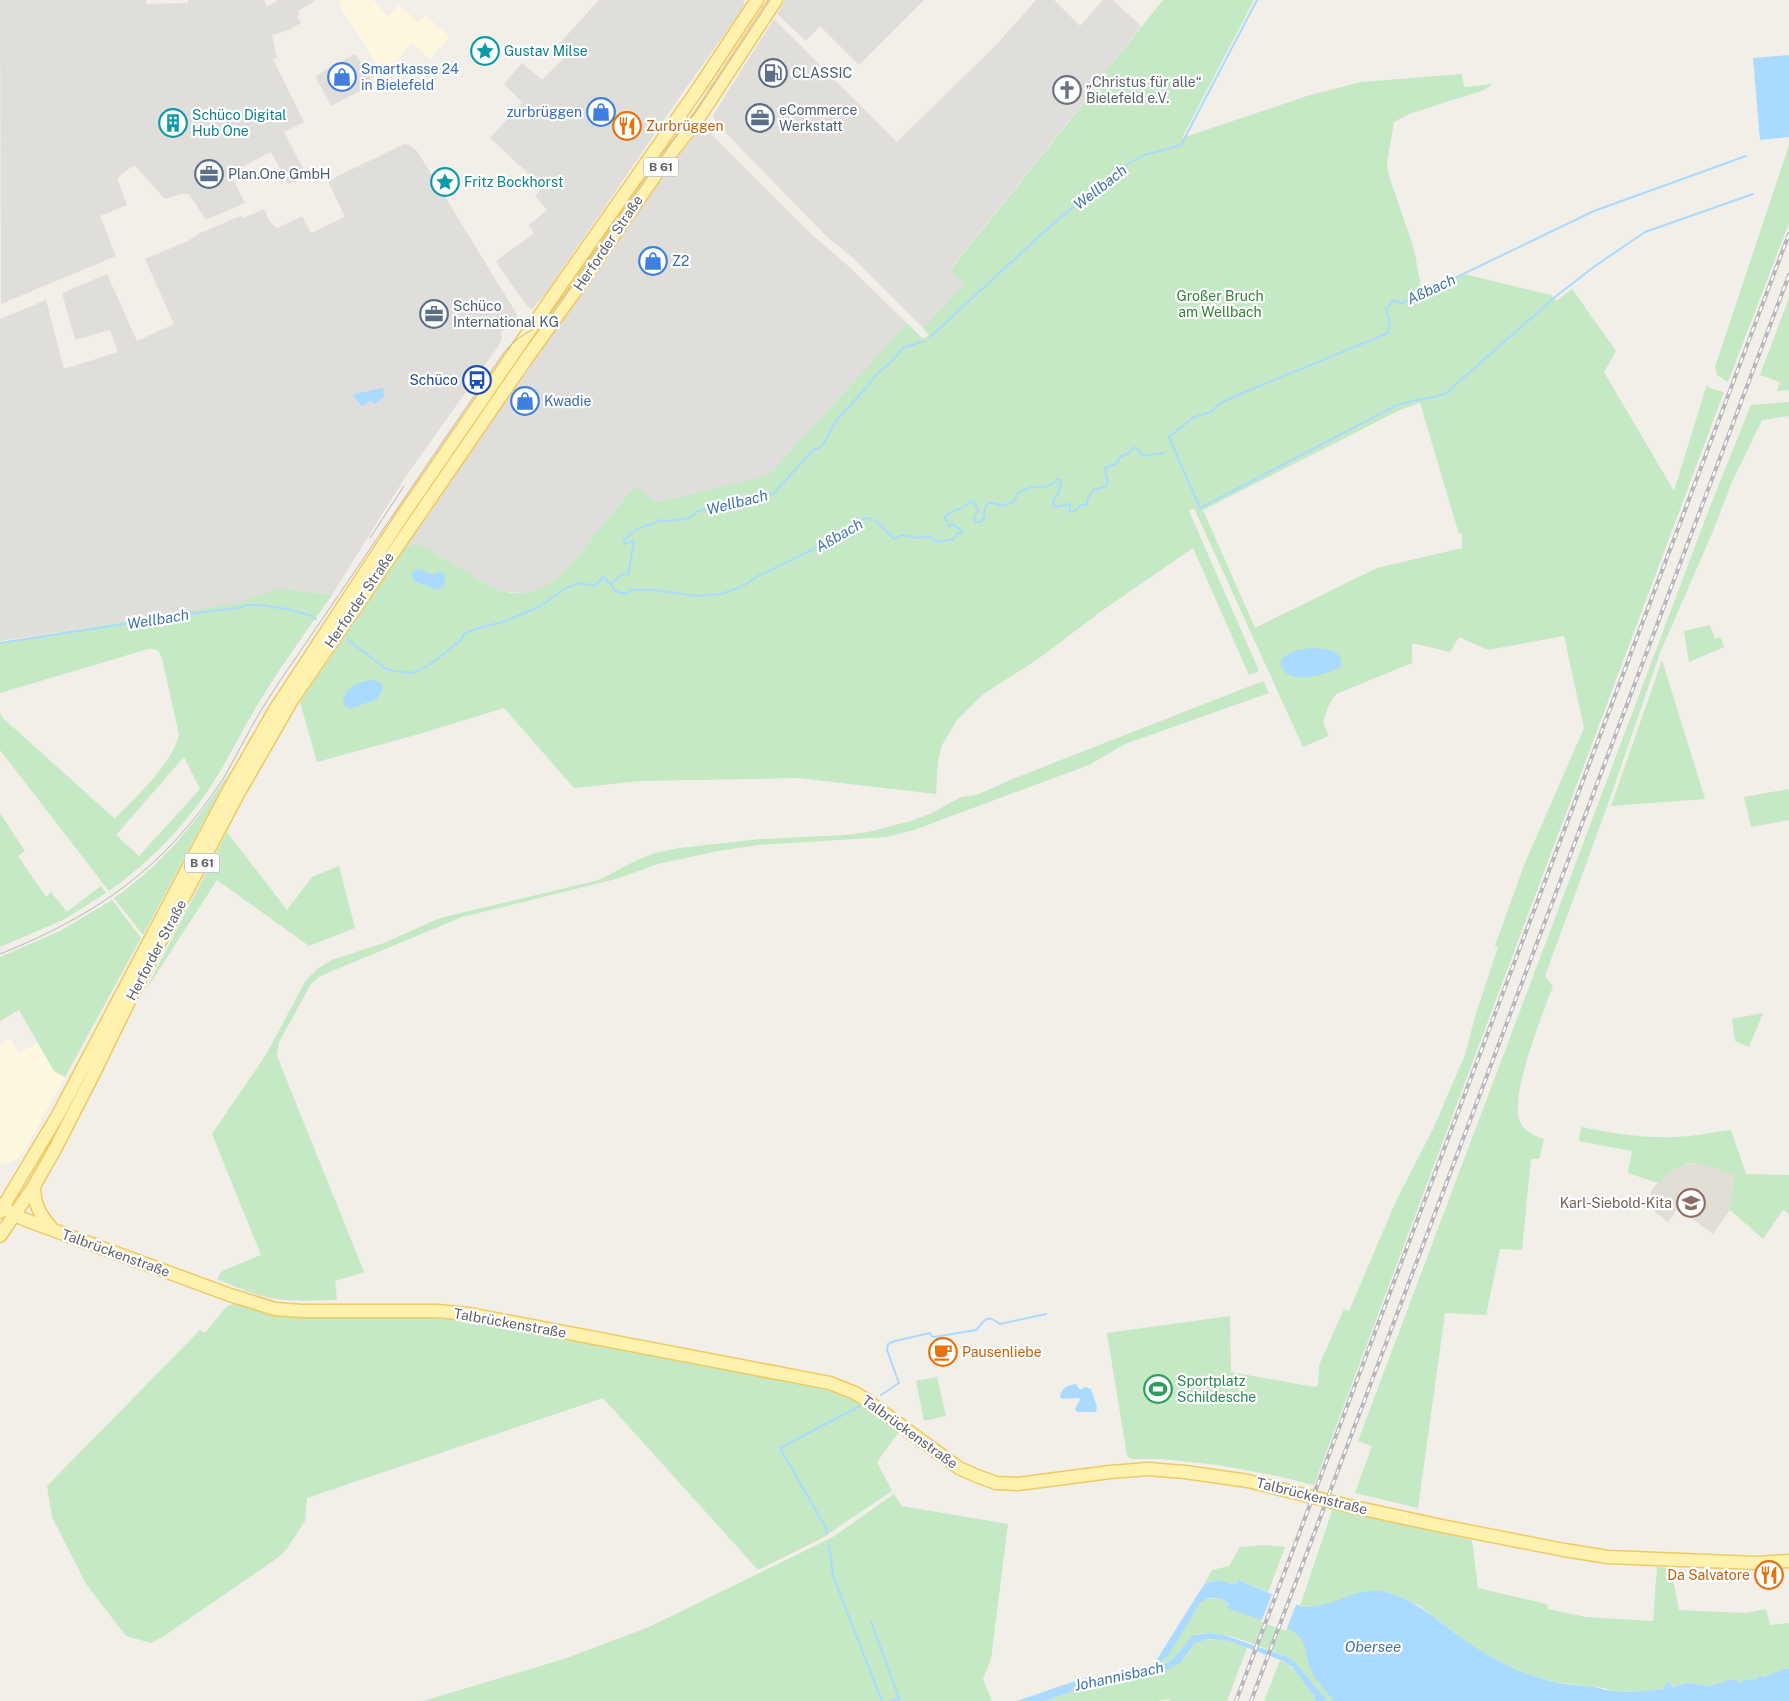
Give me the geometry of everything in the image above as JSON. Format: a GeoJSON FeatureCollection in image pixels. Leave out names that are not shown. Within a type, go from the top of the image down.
{"type":"FeatureCollection","features":[{"type":"Feature","properties":{"kind":"main road","name":"Herforder Straße"},"geometry":{"type":"LineString","coordinates":[[1,1208],[58,1115],[229,790],[276,708],[401,518],[689,102],[756,0]]}},
{"type":"Feature","properties":{"kind":"main road","name":"Herforder Straße"},"geometry":{"type":"LineString","coordinates":[[0,1236],[34,1186],[77,1107],[131,997],[229,811],[292,700],[529,355],[660,168],[700,116],[776,0]]}},
{"type":"Feature","properties":{"kind":"main road"},"geometry":{"type":"LineString","coordinates":[[689,102],[700,116]]}},
{"type":"Feature","properties":{"kind":"main road"},"geometry":{"type":"LineString","coordinates":[[34,1186],[36,1206],[45,1221],[53,1229]]}},
{"type":"Feature","properties":{"kind":"main road","name":"B 61"},"geometry":{"type":"LineString","coordinates":[[1,1208],[15,1215]]}},
{"type":"Feature","properties":{"kind":"main road","name":"Talbrückenstraße"},"geometry":{"type":"LineString","coordinates":[[15,1215],[275,1310],[438,1311],[468,1314],[830,1383],[865,1399],[959,1468],[996,1483],[1032,1483],[1135,1470],[1185,1472],[1248,1481],[1442,1526],[1608,1557],[1748,1563],[1789,1562]]}},
{"type":"Feature","properties":{"kind":"shaded area"},"geometry":{"type":"Polygon","coordinates":[[[0,0],[146,0],[146,4],[188,3],[188,0],[264,0],[267,7],[278,0],[316,0],[298,11],[300,14],[297,16],[301,23],[286,31],[272,35],[277,58],[273,59],[304,122],[284,132],[307,176],[288,184],[271,152],[230,173],[245,203],[206,220],[189,194],[181,194],[165,199],[134,165],[117,178],[127,205],[100,216],[116,256],[1,304],[0,0]]]}},
{"type":"Feature","properties":{"kind":"shaded area"},"geometry":{"type":"Polygon","coordinates":[[[340,0],[373,0],[388,16],[399,5],[418,22],[425,15],[450,37],[430,59],[412,43],[383,75],[341,8],[340,0]]]}},
{"type":"Feature","properties":{"kind":"shaded area"},"geometry":{"type":"Polygon","coordinates":[[[599,0],[744,0],[745,6],[686,88],[546,293],[532,309],[529,308],[496,261],[534,233],[529,225],[547,210],[535,196],[543,187],[490,138],[522,102],[504,84],[522,63],[542,80],[567,55],[557,46],[599,0]]]}},
{"type":"Feature","properties":{"kind":"shaded area"},"geometry":{"type":"Polygon","coordinates":[[[785,0],[924,0],[859,65],[820,26],[806,41],[777,14],[785,0]]]}},
{"type":"Feature","properties":{"kind":"shaded area"},"geometry":{"type":"Polygon","coordinates":[[[1036,0],[1054,0],[1080,26],[1103,0],[1113,0],[1141,26],[1106,71],[1108,72],[950,269],[965,283],[923,328],[852,257],[828,238],[715,122],[713,115],[774,19],[897,142],[998,43],[1036,0]]]}},
{"type":"Feature","properties":{"kind":"shaded area"},"geometry":{"type":"Polygon","coordinates":[[[355,54],[374,84],[331,106],[315,76],[355,54]]]}},
{"type":"Feature","properties":{"kind":"shaded area"},"geometry":{"type":"Polygon","coordinates":[[[703,131],[709,132],[808,231],[847,265],[907,323],[769,475],[657,502],[635,486],[566,570],[554,581],[537,591],[527,593],[497,590],[423,546],[411,545],[406,547],[437,499],[660,178],[694,136],[703,131]]]}},
{"type":"Feature","properties":{"kind":"shaded area"},"geometry":{"type":"Polygon","coordinates":[[[404,144],[417,151],[521,321],[501,332],[502,339],[497,348],[406,476],[332,595],[279,588],[238,603],[196,611],[0,641],[0,319],[46,300],[64,369],[118,352],[110,330],[75,340],[62,293],[107,274],[137,341],[174,324],[145,259],[240,216],[243,218],[264,209],[270,222],[277,228],[302,216],[311,233],[345,217],[328,181],[404,144]]]}},
{"type":"Feature","properties":{"kind":"shaded area"},"geometry":{"type":"Polygon","coordinates":[[[10,1038],[19,1053],[38,1043],[54,1071],[65,1077],[23,1153],[13,1162],[0,1165],[0,1044],[10,1038]]]}},
{"type":"Feature","properties":{"kind":"shaded area","name":"Karl-Siebold-Kita"},"geometry":{"type":"Polygon","coordinates":[[[1701,1163],[1734,1175],[1730,1210],[1713,1234],[1678,1208],[1668,1222],[1650,1208],[1652,1189],[1669,1172],[1680,1165],[1701,1163]]]}},
{"type":"Feature","properties":{"kind":"green space","name":"Großer Bruch am Wellbach"},"geometry":{"type":"Polygon","coordinates":[[[1163,0],[1254,0],[1182,138],[1307,96],[1361,82],[1462,74],[1464,87],[1493,84],[1484,90],[1409,114],[1394,122],[1387,163],[1389,176],[1414,249],[1421,287],[1414,291],[1464,274],[1551,295],[1556,301],[1572,289],[1616,351],[1604,372],[1674,491],[1707,384],[1709,388],[1724,392],[1314,1485],[1218,1465],[1162,1459],[1132,1459],[1127,1456],[1107,1333],[1230,1316],[1231,1372],[1314,1387],[1318,1385],[1319,1365],[1344,1309],[1349,1311],[1396,1201],[1433,1129],[1465,1055],[1475,1017],[1498,947],[1495,946],[1525,863],[1584,728],[1564,636],[1488,650],[1459,637],[1450,652],[1412,643],[1412,663],[1336,694],[1328,707],[1323,722],[1329,736],[1303,747],[1194,508],[1189,511],[1259,671],[1249,675],[1193,548],[1103,610],[1038,659],[982,695],[957,720],[942,745],[938,761],[936,794],[798,778],[639,781],[574,788],[504,708],[317,762],[300,702],[406,547],[416,544],[423,546],[497,590],[526,593],[543,588],[566,570],[635,486],[657,502],[769,475],[907,323],[923,339],[929,335],[923,328],[965,283],[950,270],[1108,73],[1106,71],[1163,0]],[[1420,403],[1400,410],[1203,510],[1255,628],[1377,568],[1462,548],[1462,533],[1459,534],[1420,403]]]}},
{"type":"Feature","properties":{"kind":"green space"},"geometry":{"type":"Polygon","coordinates":[[[1789,145],[1789,223],[1728,382],[1717,375],[1715,367],[1789,145]]]}},
{"type":"Feature","properties":{"kind":"green space"},"geometry":{"type":"Polygon","coordinates":[[[1789,298],[1789,390],[1777,391],[1780,382],[1760,375],[1789,298]]]}},
{"type":"Feature","properties":{"kind":"green space"},"geometry":{"type":"Polygon","coordinates":[[[1789,402],[1789,416],[1762,420],[1732,482],[1713,531],[1660,653],[1607,807],[1545,976],[1553,986],[1528,1056],[1519,1096],[1518,1112],[1521,1124],[1537,1137],[1544,1139],[1539,1159],[1531,1159],[1522,1250],[1500,1249],[1486,1315],[1445,1313],[1418,1508],[1355,1493],[1372,1446],[1358,1441],[1711,504],[1751,405],[1789,402]]]}},
{"type":"Feature","properties":{"kind":"green space"},"geometry":{"type":"Polygon","coordinates":[[[279,588],[332,595],[269,686],[205,795],[181,826],[154,854],[109,891],[0,750],[0,712],[3,718],[115,819],[161,769],[175,747],[179,735],[162,658],[157,650],[148,649],[0,693],[0,642],[238,603],[279,588]],[[184,757],[116,835],[139,856],[200,789],[184,757]]]}},
{"type":"Feature","properties":{"kind":"green space"},"geometry":{"type":"Polygon","coordinates":[[[1710,625],[1715,639],[1721,637],[1724,647],[1689,662],[1684,631],[1710,625]]]}},
{"type":"Feature","properties":{"kind":"green space"},"geometry":{"type":"Polygon","coordinates":[[[1662,660],[1705,799],[1611,806],[1662,660]]]}},
{"type":"Feature","properties":{"kind":"green space"},"geometry":{"type":"Polygon","coordinates":[[[1263,681],[1269,693],[1125,744],[1089,765],[914,830],[886,837],[759,845],[718,851],[658,864],[616,879],[462,917],[320,976],[311,984],[279,1042],[277,1056],[364,1272],[335,1281],[337,1300],[270,1298],[217,1279],[222,1271],[261,1255],[212,1134],[267,1053],[306,980],[317,969],[332,960],[384,943],[440,918],[599,880],[639,859],[656,853],[679,848],[760,839],[846,835],[868,832],[911,821],[932,813],[961,797],[977,795],[1010,780],[1263,681]]]}},
{"type":"Feature","properties":{"kind":"green space"},"geometry":{"type":"Polygon","coordinates":[[[233,767],[143,935],[114,898],[132,885],[165,855],[208,803],[233,767]]]}},
{"type":"Feature","properties":{"kind":"green space"},"geometry":{"type":"Polygon","coordinates":[[[1789,789],[1789,820],[1751,827],[1744,797],[1789,789]]]}},
{"type":"Feature","properties":{"kind":"green space"},"geometry":{"type":"Polygon","coordinates":[[[0,813],[25,851],[18,856],[46,897],[51,892],[67,912],[101,886],[106,893],[63,920],[0,947],[0,813]]]}},
{"type":"Feature","properties":{"kind":"green space"},"geometry":{"type":"Polygon","coordinates":[[[227,832],[287,910],[312,877],[339,866],[355,928],[309,946],[217,880],[144,993],[227,832]]]}},
{"type":"Feature","properties":{"kind":"green space"},"geometry":{"type":"Polygon","coordinates":[[[112,900],[141,938],[65,1077],[54,1071],[19,1010],[0,1021],[0,957],[60,931],[112,900]]]}},
{"type":"Feature","properties":{"kind":"green space"},"geometry":{"type":"Polygon","coordinates":[[[1763,1013],[1749,1047],[1735,1041],[1732,1019],[1763,1013]]]}},
{"type":"Feature","properties":{"kind":"green space"},"geometry":{"type":"Polygon","coordinates":[[[1581,1127],[1649,1137],[1676,1137],[1731,1130],[1746,1174],[1789,1175],[1789,1214],[1783,1210],[1763,1239],[1730,1210],[1734,1175],[1694,1163],[1678,1167],[1659,1183],[1655,1182],[1628,1173],[1632,1151],[1579,1141],[1581,1127]]]}},
{"type":"Feature","properties":{"kind":"green space"},"geometry":{"type":"Polygon","coordinates":[[[234,1304],[273,1316],[446,1317],[471,1320],[832,1388],[848,1394],[899,1432],[877,1462],[892,1491],[822,1538],[758,1570],[603,1398],[307,1498],[305,1521],[286,1550],[276,1559],[151,1643],[126,1636],[86,1584],[52,1517],[47,1486],[200,1330],[205,1333],[227,1306],[234,1304]]]}},
{"type":"Feature","properties":{"kind":"green space"},"geometry":{"type":"Polygon","coordinates":[[[937,1377],[946,1416],[924,1421],[916,1381],[937,1377]]]}},
{"type":"Feature","properties":{"kind":"green space"},"geometry":{"type":"Polygon","coordinates":[[[894,1494],[902,1506],[1008,1524],[991,1659],[983,1679],[992,1701],[423,1701],[564,1659],[649,1627],[833,1537],[894,1494]]]}},
{"type":"Feature","properties":{"kind":"green space"},"geometry":{"type":"Polygon","coordinates":[[[1333,1508],[1472,1540],[1478,1588],[1547,1604],[1548,1609],[1586,1617],[1653,1621],[1657,1567],[1671,1568],[1679,1610],[1745,1613],[1766,1609],[1770,1625],[1789,1623],[1789,1669],[1757,1677],[1752,1681],[1747,1680],[1739,1683],[1730,1680],[1710,1686],[1688,1683],[1646,1692],[1613,1691],[1604,1688],[1555,1682],[1528,1675],[1471,1645],[1420,1606],[1384,1592],[1362,1592],[1326,1605],[1314,1607],[1300,1606],[1333,1508]]]}},
{"type":"Feature","properties":{"kind":"green space"},"geometry":{"type":"Polygon","coordinates":[[[1266,1545],[1285,1547],[1268,1592],[1238,1580],[1236,1584],[1212,1581],[1203,1586],[1212,1570],[1229,1566],[1240,1547],[1266,1545]]]}},
{"type":"Feature","properties":{"kind":"green space"},"geometry":{"type":"Polygon","coordinates":[[[1217,1598],[1229,1604],[1227,1607],[1291,1630],[1296,1634],[1303,1642],[1308,1662],[1317,1681],[1334,1701],[1328,1701],[1294,1661],[1241,1639],[1229,1636],[1205,1633],[1193,1635],[1172,1660],[1160,1666],[1159,1664],[1165,1659],[1200,1603],[1204,1600],[1217,1598]]]}},
{"type":"Feature","properties":{"kind":"green space"},"geometry":{"type":"Polygon","coordinates":[[[1203,1639],[1229,1641],[1247,1648],[1227,1701],[1169,1701],[1170,1699],[1157,1701],[1045,1701],[1074,1691],[1100,1687],[1130,1675],[1137,1676],[1158,1672],[1184,1659],[1195,1643],[1203,1639]]]}},
{"type":"Feature","properties":{"kind":"green space"},"geometry":{"type":"Polygon","coordinates":[[[1280,1660],[1286,1663],[1301,1678],[1316,1701],[1264,1701],[1280,1660]]]}},
{"type":"Feature","properties":{"kind":"water"},"geometry":{"type":"Polygon","coordinates":[[[1789,55],[1789,137],[1760,140],[1753,58],[1789,55]]]}},
{"type":"Feature","properties":{"kind":"water"},"geometry":{"type":"Polygon","coordinates":[[[383,388],[384,397],[375,404],[371,401],[362,406],[353,397],[354,394],[383,388]]]}},
{"type":"Feature","properties":{"kind":"water"},"geometry":{"type":"Polygon","coordinates":[[[419,569],[431,574],[444,573],[445,584],[438,590],[414,581],[412,572],[419,569]]]}},
{"type":"Feature","properties":{"kind":"water"},"geometry":{"type":"Polygon","coordinates":[[[1311,648],[1337,653],[1340,657],[1341,667],[1315,676],[1295,677],[1287,674],[1282,668],[1281,659],[1294,651],[1311,648]]]}},
{"type":"Feature","properties":{"kind":"water"},"geometry":{"type":"Polygon","coordinates":[[[373,680],[381,683],[383,689],[377,699],[350,709],[343,704],[349,689],[362,682],[373,680]]]}},
{"type":"Feature","properties":{"kind":"water"},"geometry":{"type":"Polygon","coordinates":[[[1076,1384],[1080,1390],[1085,1387],[1091,1389],[1097,1407],[1096,1412],[1077,1412],[1075,1409],[1080,1400],[1079,1398],[1063,1399],[1060,1397],[1065,1388],[1076,1384]]]}},
{"type":"Feature","properties":{"kind":"water","name":"Obersee"},"geometry":{"type":"Polygon","coordinates":[[[1219,1580],[1236,1584],[1238,1580],[1300,1606],[1311,1607],[1363,1592],[1385,1592],[1398,1596],[1421,1608],[1464,1640],[1504,1664],[1524,1673],[1564,1684],[1612,1691],[1642,1691],[1664,1689],[1666,1683],[1669,1683],[1672,1687],[1688,1683],[1710,1686],[1730,1680],[1735,1680],[1739,1683],[1747,1679],[1752,1681],[1760,1676],[1764,1677],[1784,1669],[1789,1669],[1789,1701],[1334,1701],[1317,1681],[1308,1662],[1303,1642],[1296,1634],[1291,1630],[1227,1608],[1229,1604],[1222,1599],[1215,1598],[1207,1599],[1200,1603],[1168,1656],[1159,1664],[1160,1666],[1172,1660],[1193,1635],[1210,1633],[1224,1635],[1294,1661],[1328,1701],[1316,1701],[1292,1667],[1283,1661],[1229,1641],[1209,1639],[1195,1643],[1181,1662],[1167,1670],[1137,1676],[1130,1675],[1100,1687],[1074,1691],[1045,1701],[1017,1701],[1084,1678],[1115,1675],[1154,1664],[1203,1586],[1219,1580]]]}},
{"type":"Feature","properties":{"kind":"pier"},"geometry":{"type":"Polygon","coordinates":[[[1273,1592],[1297,1602],[1286,1631],[1261,1622],[1273,1592]]]}},
{"type":"Feature","properties":{"kind":"waterway","name":"Wellbach"},"geometry":{"type":"LineString","coordinates":[[930,337],[1046,230],[1107,178],[1141,156],[1181,145],[1257,0]]}},
{"type":"Feature","properties":{"kind":"waterway"},"geometry":{"type":"LineString","coordinates":[[1746,156],[1594,211],[1403,303],[1394,300],[1386,309],[1390,323],[1388,333],[1238,395],[1220,403],[1211,412],[1194,417],[1169,437],[1200,508],[1397,405],[1445,394],[1555,297],[1595,266],[1645,232],[1753,194]]}},
{"type":"Feature","properties":{"kind":"waterway","name":"Wellbach"},"geometry":{"type":"LineString","coordinates":[[611,584],[621,575],[628,574],[634,541],[625,544],[624,540],[637,529],[662,520],[670,521],[689,518],[698,511],[774,493],[814,449],[820,448],[835,422],[878,373],[903,348],[924,341]]}},
{"type":"Feature","properties":{"kind":"waterway","name":"Aßbach"},"geometry":{"type":"LineString","coordinates":[[348,640],[385,668],[411,673],[432,663],[461,640],[464,634],[478,628],[503,622],[539,607],[566,588],[580,583],[595,586],[603,577],[606,578],[615,591],[626,594],[631,590],[654,590],[696,596],[721,594],[741,587],[760,575],[814,549],[822,542],[864,519],[870,518],[878,523],[894,539],[902,535],[918,538],[928,536],[939,542],[954,539],[957,534],[963,532],[954,525],[949,526],[945,517],[971,501],[976,505],[978,511],[974,517],[975,522],[980,522],[984,518],[985,508],[988,503],[1001,506],[1007,505],[1016,499],[1016,494],[1030,488],[1048,486],[1057,479],[1061,480],[1061,483],[1053,501],[1054,506],[1070,504],[1070,512],[1081,505],[1087,505],[1087,500],[1093,490],[1106,486],[1105,468],[1116,464],[1120,457],[1129,453],[1133,448],[1136,448],[1143,456],[1164,453]]}},
{"type":"Feature","properties":{"kind":"waterway","name":"Wellbach"},"geometry":{"type":"LineString","coordinates":[[0,643],[238,608],[247,605],[287,609],[316,619]]}},
{"type":"Feature","properties":{"kind":"waterway"},"geometry":{"type":"LineString","coordinates":[[881,1395],[899,1383],[887,1350],[888,1344],[930,1333],[934,1337],[976,1330],[988,1318],[1000,1324],[1046,1314]]}},
{"type":"Feature","properties":{"kind":"waterway"},"geometry":{"type":"LineString","coordinates":[[827,1534],[826,1528],[780,1448],[862,1405]]}},
{"type":"Feature","properties":{"kind":"waterway"},"geometry":{"type":"LineString","coordinates":[[829,1545],[833,1576],[882,1701]]}},
{"type":"Feature","properties":{"kind":"waterway"},"geometry":{"type":"LineString","coordinates":[[871,1621],[900,1701]]}},
{"type":"Feature","properties":{"kind":"waterway"},"geometry":{"type":"LineString","coordinates":[[890,1701],[898,1699]]}},
{"type":"Feature","properties":{"kind":"tram line"},"geometry":{"type":"LineString","coordinates":[[0,954],[68,923],[126,885],[153,863],[201,810],[223,779],[255,720],[277,685],[503,354],[515,341],[542,323],[554,312],[672,142],[696,112],[770,0]]}},
{"type":"Feature","properties":{"kind":"tram line"},"geometry":{"type":"LineString","coordinates":[[370,538],[404,486]]}},
{"type":"Feature","properties":{"kind":"railway"},"geometry":{"type":"LineString","coordinates":[[1236,1701],[1789,234]]}},
{"type":"Feature","properties":{"kind":"railway"},"geometry":{"type":"LineString","coordinates":[[1251,1701],[1789,275]]}},
{"type":"Feature","properties":{"kind":"place","name":"Gustav Milse"},"geometry":{"type":"Point","coordinates":[485,51]}},
{"type":"Feature","properties":{"kind":"place","name":"CLASSIC"},"geometry":{"type":"Point","coordinates":[773,73]}},
{"type":"Feature","properties":{"kind":"place","name":"Smartkasse 24 in Bielefeld"},"geometry":{"type":"Point","coordinates":[342,77]}},
{"type":"Feature","properties":{"kind":"place","name":"„Christus für alle“ Bielefeld e.V."},"geometry":{"type":"Point","coordinates":[1067,90]}},
{"type":"Feature","properties":{"kind":"place","name":"zurbrüggen"},"geometry":{"type":"Point","coordinates":[601,112]}},
{"type":"Feature","properties":{"kind":"place","name":"eCommerce Werkstatt"},"geometry":{"type":"Point","coordinates":[760,118]}},
{"type":"Feature","properties":{"kind":"place","name":"Schüco Digital Hub One"},"geometry":{"type":"Point","coordinates":[173,123]}},
{"type":"Feature","properties":{"kind":"place","name":"Zurbrüggen"},"geometry":{"type":"Point","coordinates":[627,126]}},
{"type":"Feature","properties":{"kind":"place","name":"Plan.One GmbH"},"geometry":{"type":"Point","coordinates":[209,174]}},
{"type":"Feature","properties":{"kind":"place","name":"Fritz Bockhorst"},"geometry":{"type":"Point","coordinates":[445,182]}},
{"type":"Feature","properties":{"kind":"place","name":"Z2"},"geometry":{"type":"Point","coordinates":[653,261]}},
{"type":"Feature","properties":{"kind":"place","name":"Schüco International KG"},"geometry":{"type":"Point","coordinates":[434,314]}},
{"type":"Feature","properties":{"kind":"place","name":"Schüco"},"geometry":{"type":"Point","coordinates":[477,380]}},
{"type":"Feature","properties":{"kind":"place","name":"Kwadie"},"geometry":{"type":"Point","coordinates":[525,401]}},
{"type":"Feature","properties":{"kind":"place","name":"Karl-Siebold-Kita"},"geometry":{"type":"Point","coordinates":[1691,1203]}},
{"type":"Feature","properties":{"kind":"place","name":"Pausenliebe"},"geometry":{"type":"Point","coordinates":[943,1352]}},
{"type":"Feature","properties":{"kind":"place","name":"Sportplatz Schildesche"},"geometry":{"type":"Point","coordinates":[1158,1389]}},
{"type":"Feature","properties":{"kind":"place","name":"Da Salvatore"},"geometry":{"type":"Point","coordinates":[1769,1575]}},
{"type":"Feature","properties":{"kind":"water label","name":"Johannisbach"},"geometry":{"type":"Point","coordinates":[1119,1676]}}]}
